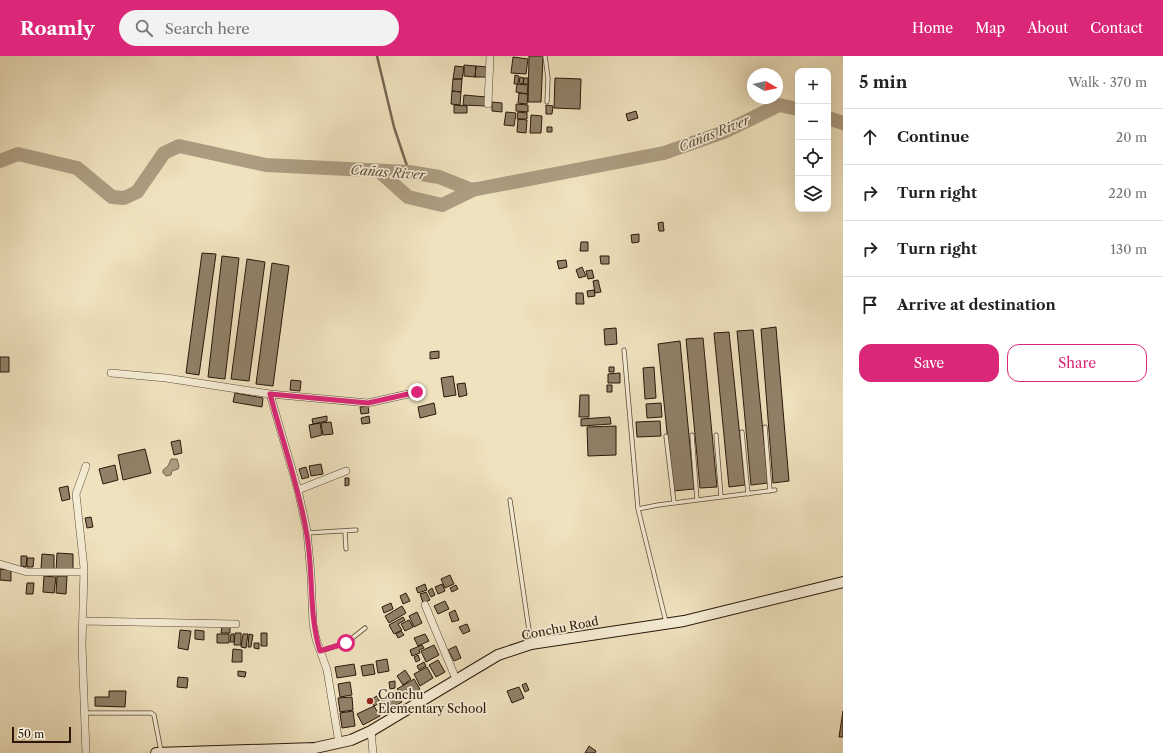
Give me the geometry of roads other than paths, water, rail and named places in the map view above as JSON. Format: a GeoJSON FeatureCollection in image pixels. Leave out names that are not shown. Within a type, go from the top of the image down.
{"type":"FeatureCollection","features":[{"type":"Feature","properties":{"kind":"main road","name":"Conchu Road"},"geometry":{"type":"LineString","coordinates":[[156,753],[315,748],[339,743],[360,737],[371,731],[456,679],[498,656],[531,644],[684,621],[843,582]]}},
{"type":"Feature","properties":{"kind":"street"},"geometry":{"type":"LineString","coordinates":[[488,104],[490,56]]}},
{"type":"Feature","properties":{"kind":"street"},"geometry":{"type":"LineString","coordinates":[[111,373],[166,378],[270,394],[368,403],[417,392]]}},
{"type":"Feature","properties":{"kind":"street"},"geometry":{"type":"LineString","coordinates":[[270,394],[298,490],[307,533],[312,575],[313,624],[327,670],[339,743]]}},
{"type":"Feature","properties":{"kind":"street"},"geometry":{"type":"LineString","coordinates":[[86,466],[76,494],[84,572],[84,712],[86,753]]}},
{"type":"Feature","properties":{"kind":"street"},"geometry":{"type":"LineString","coordinates":[[298,490],[346,471]]}},
{"type":"Feature","properties":{"kind":"street"},"geometry":{"type":"LineString","coordinates":[[0,564],[27,572],[84,572]]}},
{"type":"Feature","properties":{"kind":"street"},"geometry":{"type":"LineString","coordinates":[[425,605],[456,679]]}},
{"type":"Feature","properties":{"kind":"street"},"geometry":{"type":"LineString","coordinates":[[83,621],[236,624]]}},
{"type":"Feature","properties":{"kind":"street"},"geometry":{"type":"LineString","coordinates":[[371,731],[373,753]]}},
{"type":"Feature","properties":{"kind":"lane"},"geometry":{"type":"LineString","coordinates":[[545,56],[548,78],[547,102]]}},
{"type":"Feature","properties":{"kind":"lane"},"geometry":{"type":"LineString","coordinates":[[624,350],[638,509],[666,624]]}},
{"type":"Feature","properties":{"kind":"lane"},"geometry":{"type":"LineString","coordinates":[[766,427],[770,491]]}},
{"type":"Feature","properties":{"kind":"lane"},"geometry":{"type":"LineString","coordinates":[[742,432],[748,494]]}},
{"type":"Feature","properties":{"kind":"lane"},"geometry":{"type":"LineString","coordinates":[[716,434],[721,497]]}},
{"type":"Feature","properties":{"kind":"lane"},"geometry":{"type":"LineString","coordinates":[[666,436],[674,503]]}},
{"type":"Feature","properties":{"kind":"lane"},"geometry":{"type":"LineString","coordinates":[[692,436],[696,500]]}},
{"type":"Feature","properties":{"kind":"lane"},"geometry":{"type":"LineString","coordinates":[[638,509],[775,490]]}},
{"type":"Feature","properties":{"kind":"lane"},"geometry":{"type":"LineString","coordinates":[[510,500],[531,644]]}},
{"type":"Feature","properties":{"kind":"lane"},"geometry":{"type":"LineString","coordinates":[[307,533],[356,530]]}},
{"type":"Feature","properties":{"kind":"lane"},"geometry":{"type":"LineString","coordinates":[[345,531],[346,549]]}},
{"type":"Feature","properties":{"kind":"lane"},"geometry":{"type":"LineString","coordinates":[[320,651],[346,643],[365,628]]}},
{"type":"Feature","properties":{"kind":"lane"},"geometry":{"type":"LineString","coordinates":[[84,712],[154,715],[162,753]]}},
{"type":"Feature","properties":{"kind":"waterway"},"geometry":{"type":"LineString","coordinates":[[377,56],[394,127],[409,172]]}},
{"type":"Feature","properties":{"kind":"waterway","name":"Cañas River"},"geometry":{"type":"LineString","coordinates":[[0,161],[18,154],[77,168],[112,197],[124,198],[137,192],[164,153],[179,146],[266,165],[409,172],[439,177],[472,190],[664,153],[724,132],[779,105],[795,108]]}},
{"type":"Feature","properties":{"kind":"waterway","name":"Cañas River"},"geometry":{"type":"LineString","coordinates":[[831,119],[843,123]]}},
{"type":"Feature","properties":{"kind":"waterway"},"geometry":{"type":"LineString","coordinates":[[379,171],[408,197],[442,205],[475,189]]}},
{"type":"Feature","properties":{"kind":"place","name":"Conchu Elementary School"},"geometry":{"type":"Point","coordinates":[370,701]}}]}
